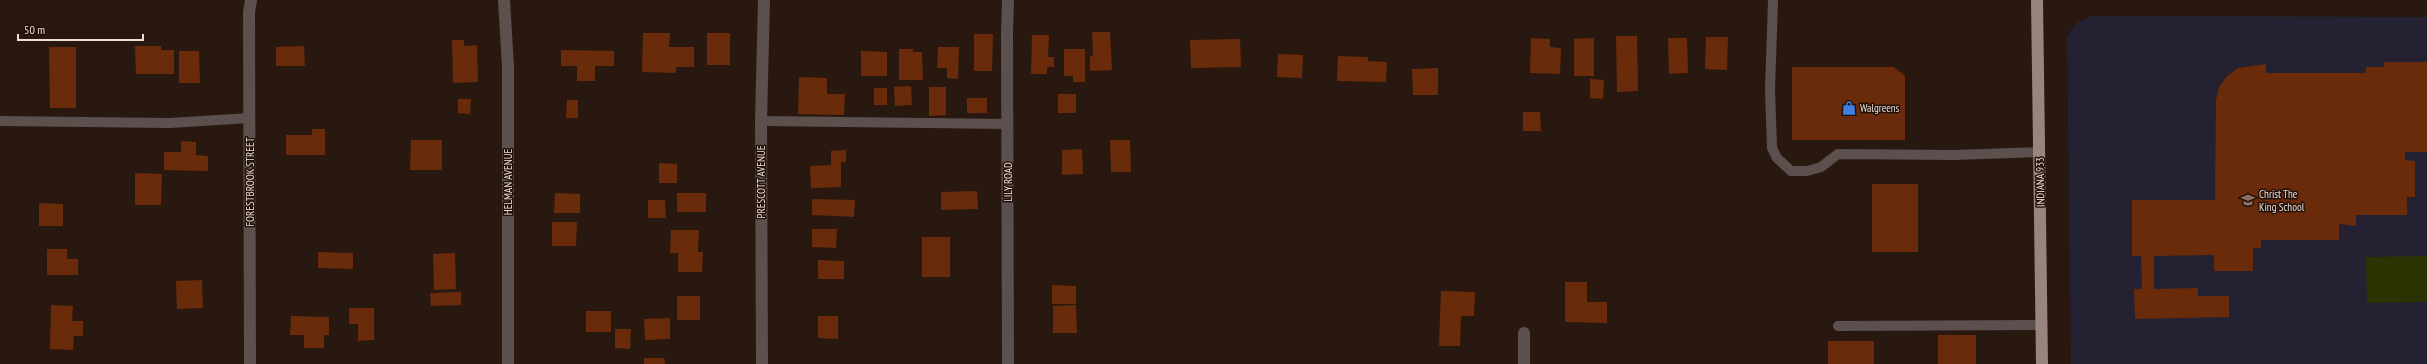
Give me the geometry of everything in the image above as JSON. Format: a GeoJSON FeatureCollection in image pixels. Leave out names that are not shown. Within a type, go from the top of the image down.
{"type":"FeatureCollection","features":[{"type":"Feature","properties":{"kind":"main road","name":"INDIANA 933"},"geometry":{"type":"LineString","coordinates":[[2037,0],[2042,364]]}},
{"type":"Feature","properties":{"kind":"street","name":"FORESTBROOK STREET"},"geometry":{"type":"LineString","coordinates":[[250,364],[249,12],[251,0]]}},
{"type":"Feature","properties":{"kind":"street","name":"HELMAN AVENUE"},"geometry":{"type":"LineString","coordinates":[[504,0],[508,66],[508,364]]}},
{"type":"Feature","properties":{"kind":"street","name":"PRESCOTT AVENUE"},"geometry":{"type":"LineString","coordinates":[[762,364],[761,122],[764,0]]}},
{"type":"Feature","properties":{"kind":"street","name":"LILY ROAD"},"geometry":{"type":"LineString","coordinates":[[1008,0],[1008,364]]}},
{"type":"Feature","properties":{"kind":"street"},"geometry":{"type":"LineString","coordinates":[[1524,333],[1524,364]]}},
{"type":"Feature","properties":{"kind":"lane"},"geometry":{"type":"LineString","coordinates":[[1773,0],[1770,90],[1772,148],[1777,158],[1791,171],[1807,171],[1821,166],[1838,154],[1954,155],[2039,152]]}},
{"type":"Feature","properties":{"kind":"lane"},"geometry":{"type":"LineString","coordinates":[[0,121],[170,123],[250,118]]}},
{"type":"Feature","properties":{"kind":"lane"},"geometry":{"type":"LineString","coordinates":[[761,122],[1008,124]]}},
{"type":"Feature","properties":{"kind":"lane"},"geometry":{"type":"LineString","coordinates":[[1838,326],[2042,325]]}},
{"type":"Feature","properties":{"kind":"shaded area","name":"Christ The King School"},"geometry":{"type":"Polygon","coordinates":[[[2092,16],[2427,17],[2427,364],[2071,364],[2067,36],[2078,22],[2092,16]]]}},
{"type":"Feature","properties":{"kind":"green space"},"geometry":{"type":"Polygon","coordinates":[[[2427,256],[2427,302],[2367,303],[2366,257],[2427,256]]]}},
{"type":"Feature","properties":{"kind":"building"},"geometry":{"type":"Polygon","coordinates":[[[1092,32],[1110,32],[1112,70],[1090,71],[1090,56],[1093,56],[1092,32]]]}},
{"type":"Feature","properties":{"kind":"building"},"geometry":{"type":"Polygon","coordinates":[[[643,33],[670,33],[669,47],[694,47],[694,67],[676,67],[676,73],[642,72],[643,33]]]}},
{"type":"Feature","properties":{"kind":"building"},"geometry":{"type":"Polygon","coordinates":[[[707,33],[730,33],[730,65],[707,65],[707,33]]]}},
{"type":"Feature","properties":{"kind":"building"},"geometry":{"type":"Polygon","coordinates":[[[974,34],[993,34],[992,71],[974,71],[974,34]]]}},
{"type":"Feature","properties":{"kind":"building"},"geometry":{"type":"Polygon","coordinates":[[[1032,35],[1049,35],[1048,57],[1054,57],[1054,67],[1047,67],[1047,74],[1031,74],[1032,35]]]}},
{"type":"Feature","properties":{"kind":"building"},"geometry":{"type":"Polygon","coordinates":[[[1616,36],[1637,36],[1638,91],[1617,92],[1616,36]]]}},
{"type":"Feature","properties":{"kind":"building"},"geometry":{"type":"Polygon","coordinates":[[[1706,37],[1728,37],[1727,70],[1705,69],[1706,37]]]}},
{"type":"Feature","properties":{"kind":"building"},"geometry":{"type":"Polygon","coordinates":[[[1531,38],[1550,39],[1550,47],[1561,48],[1560,74],[1530,73],[1531,38]]]}},
{"type":"Feature","properties":{"kind":"building"},"geometry":{"type":"Polygon","coordinates":[[[1594,38],[1594,76],[1574,76],[1574,39],[1594,38]]]}},
{"type":"Feature","properties":{"kind":"building"},"geometry":{"type":"Polygon","coordinates":[[[1668,38],[1687,38],[1688,73],[1669,74],[1668,38]]]}},
{"type":"Feature","properties":{"kind":"building"},"geometry":{"type":"Polygon","coordinates":[[[1240,39],[1241,67],[1191,68],[1190,40],[1240,39]]]}},
{"type":"Feature","properties":{"kind":"building"},"geometry":{"type":"Polygon","coordinates":[[[452,40],[464,40],[464,46],[477,45],[478,82],[453,83],[452,40]]]}},
{"type":"Feature","properties":{"kind":"building"},"geometry":{"type":"Polygon","coordinates":[[[135,46],[161,46],[161,50],[174,50],[174,74],[136,74],[135,46]]]}},
{"type":"Feature","properties":{"kind":"building"},"geometry":{"type":"Polygon","coordinates":[[[304,46],[305,66],[276,66],[276,47],[304,46]]]}},
{"type":"Feature","properties":{"kind":"building"},"geometry":{"type":"Polygon","coordinates":[[[49,47],[76,47],[76,108],[50,108],[49,47]]]}},
{"type":"Feature","properties":{"kind":"building"},"geometry":{"type":"Polygon","coordinates":[[[938,47],[959,47],[958,79],[947,78],[947,68],[937,68],[938,47]]]}},
{"type":"Feature","properties":{"kind":"building"},"geometry":{"type":"Polygon","coordinates":[[[899,49],[913,49],[913,52],[922,52],[923,80],[899,80],[899,49]]]}},
{"type":"Feature","properties":{"kind":"building"},"geometry":{"type":"Polygon","coordinates":[[[1064,49],[1085,49],[1085,82],[1073,82],[1073,76],[1064,76],[1064,49]]]}},
{"type":"Feature","properties":{"kind":"building"},"geometry":{"type":"Polygon","coordinates":[[[561,50],[614,51],[614,66],[595,66],[595,81],[577,81],[577,66],[561,66],[561,50]]]}},
{"type":"Feature","properties":{"kind":"building"},"geometry":{"type":"Polygon","coordinates":[[[179,51],[199,51],[200,83],[179,83],[179,51]]]}},
{"type":"Feature","properties":{"kind":"building"},"geometry":{"type":"Polygon","coordinates":[[[861,51],[887,52],[887,76],[861,76],[861,51]]]}},
{"type":"Feature","properties":{"kind":"building"},"geometry":{"type":"Polygon","coordinates":[[[1278,54],[1303,55],[1302,78],[1277,77],[1278,54]]]}},
{"type":"Feature","properties":{"kind":"building"},"geometry":{"type":"Polygon","coordinates":[[[1338,56],[1368,57],[1368,61],[1387,62],[1386,82],[1337,81],[1338,56]]]}},
{"type":"Feature","properties":{"kind":"building"},"geometry":{"type":"Polygon","coordinates":[[[2384,62],[2427,62],[2427,152],[2405,152],[2405,160],[2415,161],[2415,197],[2407,197],[2407,215],[2356,215],[2356,226],[2339,224],[2339,240],[2261,240],[2261,248],[2253,248],[2253,271],[2214,271],[2214,255],[2154,256],[2154,289],[2198,288],[2198,296],[2229,296],[2229,317],[2135,319],[2134,289],[2142,289],[2141,256],[2132,256],[2132,200],[2215,200],[2216,100],[2219,87],[2227,76],[2238,68],[2266,64],[2266,73],[2366,73],[2366,67],[2384,67],[2384,62]]]}},
{"type":"Feature","properties":{"kind":"building","name":"Walgreens"},"geometry":{"type":"Polygon","coordinates":[[[1792,67],[1894,67],[1905,76],[1905,140],[1792,140],[1792,67]]]}},
{"type":"Feature","properties":{"kind":"building"},"geometry":{"type":"Polygon","coordinates":[[[1438,68],[1438,95],[1413,95],[1412,69],[1438,68]]]}},
{"type":"Feature","properties":{"kind":"building"},"geometry":{"type":"Polygon","coordinates":[[[799,77],[827,78],[827,94],[845,94],[844,115],[798,114],[799,77]]]}},
{"type":"Feature","properties":{"kind":"building"},"geometry":{"type":"Polygon","coordinates":[[[1590,79],[1604,80],[1603,99],[1590,98],[1590,79]]]}},
{"type":"Feature","properties":{"kind":"building"},"geometry":{"type":"Polygon","coordinates":[[[911,86],[912,105],[895,106],[894,87],[911,86]]]}},
{"type":"Feature","properties":{"kind":"building"},"geometry":{"type":"Polygon","coordinates":[[[929,87],[946,87],[946,115],[929,116],[929,87]]]}},
{"type":"Feature","properties":{"kind":"building"},"geometry":{"type":"Polygon","coordinates":[[[874,88],[887,88],[887,105],[874,105],[874,88]]]}},
{"type":"Feature","properties":{"kind":"building"},"geometry":{"type":"Polygon","coordinates":[[[1058,94],[1076,94],[1076,113],[1058,113],[1058,94]]]}},
{"type":"Feature","properties":{"kind":"building"},"geometry":{"type":"Polygon","coordinates":[[[967,98],[987,98],[987,113],[967,113],[967,98]]]}},
{"type":"Feature","properties":{"kind":"building"},"geometry":{"type":"Polygon","coordinates":[[[458,99],[471,99],[470,114],[458,113],[458,99]]]}},
{"type":"Feature","properties":{"kind":"building"},"geometry":{"type":"Polygon","coordinates":[[[567,100],[578,100],[578,118],[566,118],[567,100]]]}},
{"type":"Feature","properties":{"kind":"building"},"geometry":{"type":"Polygon","coordinates":[[[1523,112],[1540,112],[1541,131],[1523,131],[1523,112]]]}},
{"type":"Feature","properties":{"kind":"building"},"geometry":{"type":"Polygon","coordinates":[[[312,129],[325,129],[325,155],[286,155],[286,135],[312,135],[312,129]]]}},
{"type":"Feature","properties":{"kind":"building"},"geometry":{"type":"Polygon","coordinates":[[[411,140],[442,140],[442,170],[410,170],[411,140]]]}},
{"type":"Feature","properties":{"kind":"building"},"geometry":{"type":"Polygon","coordinates":[[[1110,140],[1130,140],[1131,172],[1111,172],[1110,140]]]}},
{"type":"Feature","properties":{"kind":"building"},"geometry":{"type":"Polygon","coordinates":[[[181,141],[196,142],[196,155],[208,156],[208,171],[164,170],[164,152],[181,152],[181,141]]]}},
{"type":"Feature","properties":{"kind":"building"},"geometry":{"type":"Polygon","coordinates":[[[1082,149],[1083,174],[1062,175],[1062,150],[1082,149]]]}},
{"type":"Feature","properties":{"kind":"building"},"geometry":{"type":"Polygon","coordinates":[[[846,150],[846,162],[841,162],[841,187],[811,188],[810,166],[831,165],[831,151],[846,150]]]}},
{"type":"Feature","properties":{"kind":"building"},"geometry":{"type":"Polygon","coordinates":[[[659,163],[677,164],[677,183],[659,183],[659,163]]]}},
{"type":"Feature","properties":{"kind":"building"},"geometry":{"type":"Polygon","coordinates":[[[135,173],[162,174],[161,205],[135,205],[135,173]]]}},
{"type":"Feature","properties":{"kind":"building"},"geometry":{"type":"Polygon","coordinates":[[[1872,184],[1918,184],[1918,252],[1872,252],[1872,184]]]}},
{"type":"Feature","properties":{"kind":"building"},"geometry":{"type":"Polygon","coordinates":[[[977,191],[978,209],[941,210],[941,192],[977,191]]]}},
{"type":"Feature","properties":{"kind":"building"},"geometry":{"type":"Polygon","coordinates":[[[555,193],[580,194],[580,213],[554,213],[555,193]]]}},
{"type":"Feature","properties":{"kind":"building"},"geometry":{"type":"Polygon","coordinates":[[[677,193],[706,193],[706,212],[677,212],[677,193]]]}},
{"type":"Feature","properties":{"kind":"building"},"geometry":{"type":"Polygon","coordinates":[[[812,199],[855,200],[854,217],[812,215],[812,199]]]}},
{"type":"Feature","properties":{"kind":"building"},"geometry":{"type":"Polygon","coordinates":[[[648,200],[665,200],[666,218],[648,218],[648,200]]]}},
{"type":"Feature","properties":{"kind":"building"},"geometry":{"type":"Polygon","coordinates":[[[39,203],[63,204],[63,226],[39,226],[39,203]]]}},
{"type":"Feature","properties":{"kind":"building"},"geometry":{"type":"Polygon","coordinates":[[[552,222],[577,222],[576,246],[552,246],[552,222]]]}},
{"type":"Feature","properties":{"kind":"building"},"geometry":{"type":"Polygon","coordinates":[[[812,229],[837,229],[836,248],[812,247],[812,229]]]}},
{"type":"Feature","properties":{"kind":"building"},"geometry":{"type":"Polygon","coordinates":[[[671,230],[699,230],[698,252],[703,252],[702,272],[678,272],[678,253],[670,253],[671,230]]]}},
{"type":"Feature","properties":{"kind":"building"},"geometry":{"type":"Polygon","coordinates":[[[922,237],[950,237],[950,277],[922,277],[922,237]]]}},
{"type":"Feature","properties":{"kind":"building"},"geometry":{"type":"Polygon","coordinates":[[[47,249],[67,249],[67,259],[78,259],[78,275],[47,275],[47,249]]]}},
{"type":"Feature","properties":{"kind":"building"},"geometry":{"type":"Polygon","coordinates":[[[318,252],[353,253],[353,269],[318,268],[318,252]]]}},
{"type":"Feature","properties":{"kind":"building"},"geometry":{"type":"Polygon","coordinates":[[[455,253],[456,289],[434,290],[433,254],[455,253]]]}},
{"type":"Feature","properties":{"kind":"building"},"geometry":{"type":"Polygon","coordinates":[[[818,260],[844,261],[844,279],[818,279],[818,260]]]}},
{"type":"Feature","properties":{"kind":"building"},"geometry":{"type":"Polygon","coordinates":[[[202,280],[203,308],[177,309],[176,281],[202,280]]]}},
{"type":"Feature","properties":{"kind":"building"},"geometry":{"type":"Polygon","coordinates":[[[1565,282],[1587,282],[1587,302],[1607,302],[1607,323],[1565,322],[1565,282]]]}},
{"type":"Feature","properties":{"kind":"building"},"geometry":{"type":"Polygon","coordinates":[[[1052,285],[1076,286],[1076,304],[1052,304],[1052,285]]]}},
{"type":"Feature","properties":{"kind":"building"},"geometry":{"type":"Polygon","coordinates":[[[1441,291],[1475,292],[1474,316],[1461,316],[1460,346],[1439,346],[1441,291]]]}},
{"type":"Feature","properties":{"kind":"building"},"geometry":{"type":"Polygon","coordinates":[[[461,292],[461,305],[431,306],[430,293],[461,292]]]}},
{"type":"Feature","properties":{"kind":"building"},"geometry":{"type":"Polygon","coordinates":[[[677,296],[700,296],[700,320],[677,320],[677,296]]]}},
{"type":"Feature","properties":{"kind":"building"},"geometry":{"type":"Polygon","coordinates":[[[51,305],[73,306],[72,321],[83,321],[83,336],[74,336],[73,350],[50,349],[51,305]]]}},
{"type":"Feature","properties":{"kind":"building"},"geometry":{"type":"Polygon","coordinates":[[[1076,305],[1077,333],[1053,333],[1053,306],[1076,305]]]}},
{"type":"Feature","properties":{"kind":"building"},"geometry":{"type":"Polygon","coordinates":[[[349,308],[374,308],[374,340],[358,341],[358,324],[349,324],[349,308]]]}},
{"type":"Feature","properties":{"kind":"building"},"geometry":{"type":"Polygon","coordinates":[[[586,311],[611,311],[611,332],[586,332],[586,311]]]}},
{"type":"Feature","properties":{"kind":"building"},"geometry":{"type":"Polygon","coordinates":[[[291,316],[329,317],[329,335],[324,335],[324,348],[304,348],[304,335],[290,335],[291,316]]]}},
{"type":"Feature","properties":{"kind":"building"},"geometry":{"type":"Polygon","coordinates":[[[818,316],[838,316],[838,339],[818,338],[818,316]]]}},
{"type":"Feature","properties":{"kind":"building"},"geometry":{"type":"Polygon","coordinates":[[[670,318],[670,339],[645,340],[644,319],[670,318]]]}},
{"type":"Feature","properties":{"kind":"building"},"geometry":{"type":"Polygon","coordinates":[[[615,329],[631,329],[630,349],[615,348],[615,329]]]}},
{"type":"Feature","properties":{"kind":"building"},"geometry":{"type":"Polygon","coordinates":[[[1938,335],[1976,335],[1976,364],[1938,364],[1938,335]]]}},
{"type":"Feature","properties":{"kind":"building"},"geometry":{"type":"Polygon","coordinates":[[[1828,341],[1874,341],[1874,364],[1828,364],[1828,341]]]}},
{"type":"Feature","properties":{"kind":"building"},"geometry":{"type":"Polygon","coordinates":[[[644,358],[664,358],[665,364],[644,364],[644,358]]]}},
{"type":"Feature","properties":{"kind":"place","name":"Walgreens"},"geometry":{"type":"Point","coordinates":[1849,108]}},
{"type":"Feature","properties":{"kind":"place","name":"Christ The King School"},"geometry":{"type":"Point","coordinates":[2248,200]}}]}
